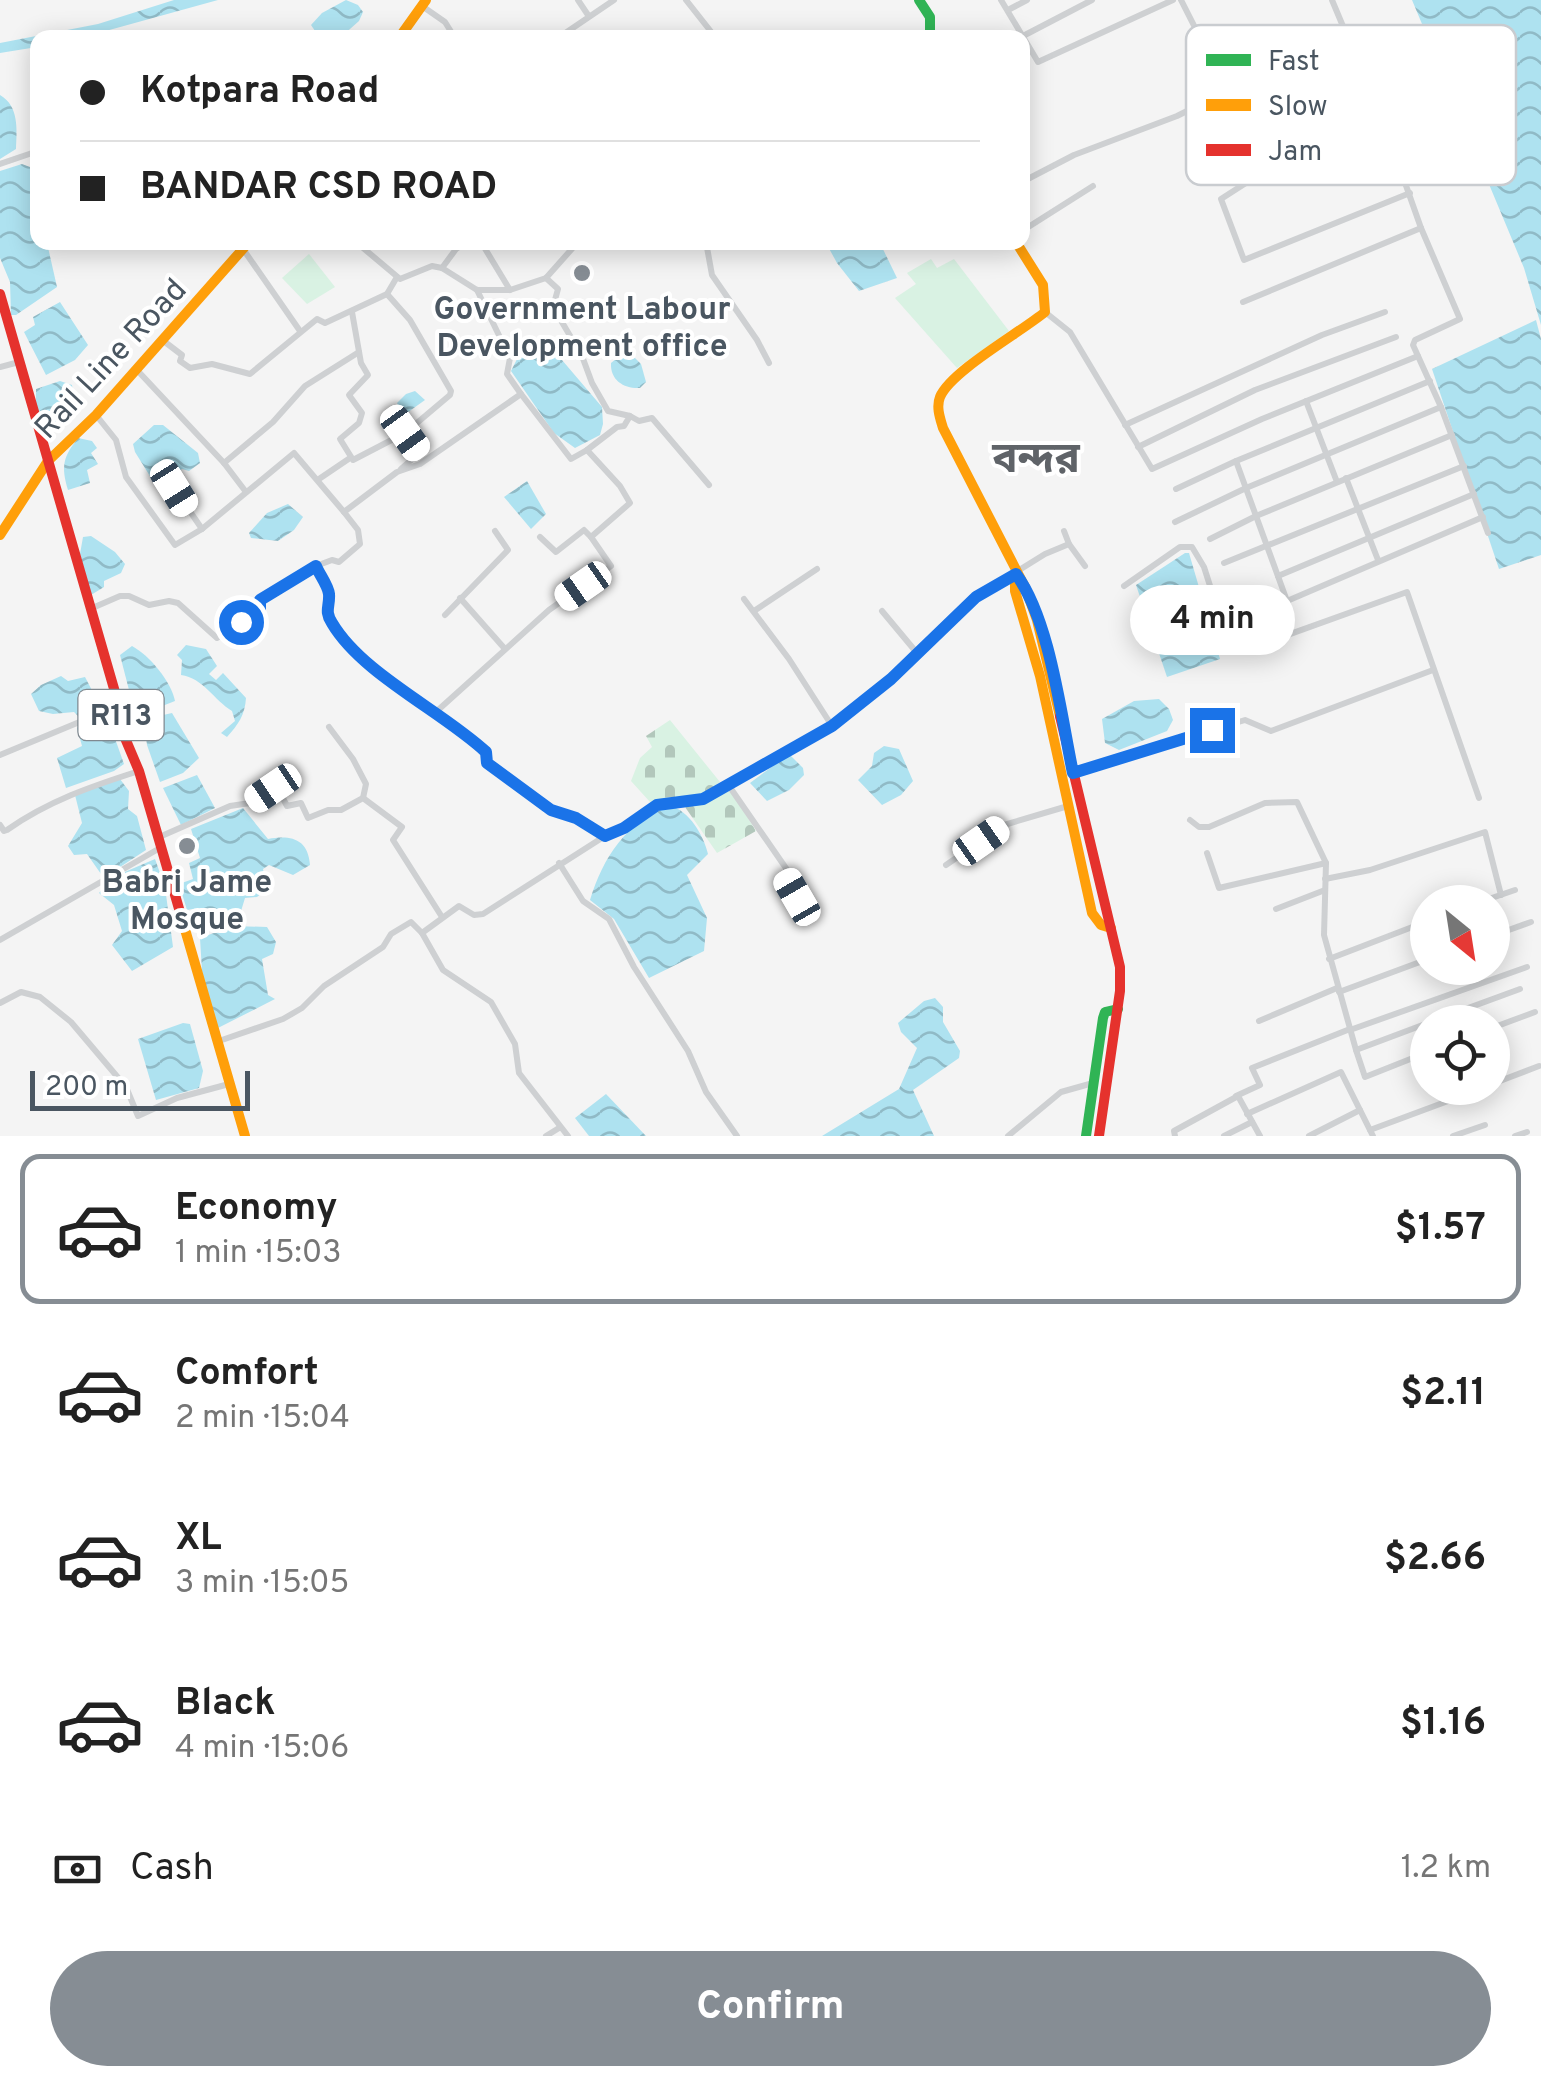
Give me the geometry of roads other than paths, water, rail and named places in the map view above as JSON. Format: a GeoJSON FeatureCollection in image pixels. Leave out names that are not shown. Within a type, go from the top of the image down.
{"type":"FeatureCollection","features":[{"type":"Feature","properties":{"kind":"main road"},"geometry":{"type":"LineString","coordinates":[[919,0],[930,17],[930,30]]}},
{"type":"Feature","properties":{"kind":"main road"},"geometry":{"type":"LineString","coordinates":[[405,30],[424,3]]}},
{"type":"Feature","properties":{"kind":"main road","name":"Rail Line Road"},"geometry":{"type":"LineString","coordinates":[[0,535],[48,462],[96,415],[242,250]]}},
{"type":"Feature","properties":{"kind":"main road"},"geometry":{"type":"LineString","coordinates":[[1021,250],[1047,299],[1044,312],[958,376],[940,395],[938,405],[943,428],[1026,587],[1047,654],[1073,773],[1084,848]]}},
{"type":"Feature","properties":{"kind":"main road","name":"R113"},"geometry":{"type":"LineString","coordinates":[[0,294],[125,738],[139,772],[245,1136]]}},
{"type":"Feature","properties":{"kind":"main road"},"geometry":{"type":"LineString","coordinates":[[1016,574],[1015,591],[1040,676],[1068,806],[1111,928],[1120,967],[1118,1009],[1099,1136]]}},
{"type":"Feature","properties":{"kind":"main road"},"geometry":{"type":"LineString","coordinates":[[1086,1136],[1102,1018],[1105,1012],[1118,1009]]}},
{"type":"Feature","properties":{"kind":"street"},"geometry":{"type":"LineString","coordinates":[[578,0],[588,15]]}},
{"type":"Feature","properties":{"kind":"street"},"geometry":{"type":"LineString","coordinates":[[568,30],[614,0]]}},
{"type":"Feature","properties":{"kind":"street"},"geometry":{"type":"LineString","coordinates":[[686,0],[710,30]]}},
{"type":"Feature","properties":{"kind":"street"},"geometry":{"type":"LineString","coordinates":[[1001,0],[1020,30]]}},
{"type":"Feature","properties":{"kind":"street"},"geometry":{"type":"LineString","coordinates":[[1008,10],[1027,0]]}},
{"type":"Feature","properties":{"kind":"street"},"geometry":{"type":"LineString","coordinates":[[1030,32],[1092,0]]}},
{"type":"Feature","properties":{"kind":"street"},"geometry":{"type":"LineString","coordinates":[[1030,48],[1038,62],[1177,0],[1192,25]]}},
{"type":"Feature","properties":{"kind":"street"},"geometry":{"type":"LineString","coordinates":[[1332,0],[1342,25]]}},
{"type":"Feature","properties":{"kind":"street"},"geometry":{"type":"LineString","coordinates":[[424,3],[450,30]]}},
{"type":"Feature","properties":{"kind":"street"},"geometry":{"type":"LineString","coordinates":[[1030,178],[1074,155],[1186,111]]}},
{"type":"Feature","properties":{"kind":"street"},"geometry":{"type":"LineString","coordinates":[[0,164],[30,154]]}},
{"type":"Feature","properties":{"kind":"street"},"geometry":{"type":"LineString","coordinates":[[1243,185],[1221,199],[1244,260],[1410,193]]}},
{"type":"Feature","properties":{"kind":"street"},"geometry":{"type":"LineString","coordinates":[[1407,185],[1421,228],[1460,319],[1415,340],[1413,345],[1441,407],[1488,533]]}},
{"type":"Feature","properties":{"kind":"street"},"geometry":{"type":"LineString","coordinates":[[1030,226],[1093,186]]}},
{"type":"Feature","properties":{"kind":"street"},"geometry":{"type":"LineString","coordinates":[[1243,302],[1421,228]]}},
{"type":"Feature","properties":{"kind":"street"},"geometry":{"type":"LineString","coordinates":[[249,250],[300,332]]}},
{"type":"Feature","properties":{"kind":"street"},"geometry":{"type":"LineString","coordinates":[[365,250],[397,277],[428,266],[442,268],[477,290],[510,358],[507,374],[571,458],[624,426],[630,416]]}},
{"type":"Feature","properties":{"kind":"street"},"geometry":{"type":"LineString","coordinates":[[442,268],[452,250]]}},
{"type":"Feature","properties":{"kind":"street"},"geometry":{"type":"LineString","coordinates":[[487,250],[510,290]]}},
{"type":"Feature","properties":{"kind":"street"},"geometry":{"type":"LineString","coordinates":[[477,290],[510,290],[546,278],[571,250]]}},
{"type":"Feature","properties":{"kind":"street"},"geometry":{"type":"LineString","coordinates":[[707,250],[712,275],[758,340],[768,363]]}},
{"type":"Feature","properties":{"kind":"street"},"geometry":{"type":"LineString","coordinates":[[162,339],[181,354],[180,362],[190,368],[212,364],[246,374],[266,363],[317,319],[325,323],[387,294],[397,277]]}},
{"type":"Feature","properties":{"kind":"street"},"geometry":{"type":"LineString","coordinates":[[546,278],[558,290],[553,307],[608,411],[639,420],[652,418],[709,485]]}},
{"type":"Feature","properties":{"kind":"street"},"geometry":{"type":"LineString","coordinates":[[319,479],[350,458],[377,450],[405,433],[450,395],[410,320],[387,294]]}},
{"type":"Feature","properties":{"kind":"street"},"geometry":{"type":"LineString","coordinates":[[350,458],[339,441],[359,424],[362,415],[349,395],[368,375],[359,352],[352,312]]}},
{"type":"Feature","properties":{"kind":"street"},"geometry":{"type":"LineString","coordinates":[[1044,312],[1070,332],[1152,469],[1306,400],[1418,356]]}},
{"type":"Feature","properties":{"kind":"street"},"geometry":{"type":"LineString","coordinates":[[1125,425],[1322,335],[1385,312]]}},
{"type":"Feature","properties":{"kind":"street"},"geometry":{"type":"LineString","coordinates":[[1138,447],[1255,390],[1396,336]]}},
{"type":"Feature","properties":{"kind":"street"},"geometry":{"type":"LineString","coordinates":[[224,463],[273,422],[305,386],[359,352]]}},
{"type":"Feature","properties":{"kind":"street"},"geometry":{"type":"LineString","coordinates":[[0,368],[20,362]]}},
{"type":"Feature","properties":{"kind":"street"},"geometry":{"type":"LineString","coordinates":[[137,370],[246,492]]}},
{"type":"Feature","properties":{"kind":"street"},"geometry":{"type":"LineString","coordinates":[[1176,490],[1317,426],[1430,381]]}},
{"type":"Feature","properties":{"kind":"street"},"geometry":{"type":"LineString","coordinates":[[397,472],[420,464],[521,394]]}},
{"type":"Feature","properties":{"kind":"street"},"geometry":{"type":"LineString","coordinates":[[1306,400],[1337,482]]}},
{"type":"Feature","properties":{"kind":"street"},"geometry":{"type":"LineString","coordinates":[[1176,522],[1246,488],[1441,407]]}},
{"type":"Feature","properties":{"kind":"street"},"geometry":{"type":"LineString","coordinates":[[90,610],[120,596],[149,606],[169,601],[178,604],[217,638],[260,610],[260,600],[316,566],[332,560],[339,562],[360,544],[358,530],[294,453],[202,529],[178,546],[170,543],[126,478],[116,440],[96,415]]}},
{"type":"Feature","properties":{"kind":"street"},"geometry":{"type":"LineString","coordinates":[[344,512],[418,454],[405,433]]}},
{"type":"Feature","properties":{"kind":"street"},"geometry":{"type":"LineString","coordinates":[[1210,539],[1452,435]]}},
{"type":"Feature","properties":{"kind":"street"},"geometry":{"type":"LineString","coordinates":[[587,450],[620,486],[630,504],[591,537]]}},
{"type":"Feature","properties":{"kind":"street"},"geometry":{"type":"LineString","coordinates":[[1236,461],[1287,601],[1483,517]]}},
{"type":"Feature","properties":{"kind":"street"},"geometry":{"type":"LineString","coordinates":[[1224,563],[1464,466]]}},
{"type":"Feature","properties":{"kind":"street"},"geometry":{"type":"LineString","coordinates":[[1346,478],[1378,560]]}},
{"type":"Feature","properties":{"kind":"street"},"geometry":{"type":"LineString","coordinates":[[174,488],[202,529]]}},
{"type":"Feature","properties":{"kind":"street"},"geometry":{"type":"LineString","coordinates":[[1278,576],[1474,494]]}},
{"type":"Feature","properties":{"kind":"street"},"geometry":{"type":"LineString","coordinates":[[445,615],[508,550],[495,530]]}},
{"type":"Feature","properties":{"kind":"street"},"geometry":{"type":"LineString","coordinates":[[437,711],[549,610],[611,566],[591,537],[582,531],[556,552],[540,537]]}},
{"type":"Feature","properties":{"kind":"street"},"geometry":{"type":"LineString","coordinates":[[1064,531],[1086,566]]}},
{"type":"Feature","properties":{"kind":"street"},"geometry":{"type":"LineString","coordinates":[[422,934],[459,906],[474,915],[482,914],[657,805],[703,799],[832,726],[917,654],[976,597],[1045,554],[1070,544]]}},
{"type":"Feature","properties":{"kind":"street"},"geometry":{"type":"LineString","coordinates":[[1124,586],[1180,547],[1192,548],[1204,567],[1232,650],[1240,652],[1407,592],[1479,798]]}},
{"type":"Feature","properties":{"kind":"street"},"geometry":{"type":"LineString","coordinates":[[316,566],[329,594],[326,610],[341,635],[410,697],[437,711],[486,752],[487,763],[510,782],[551,810],[576,818],[605,836]]}},
{"type":"Feature","properties":{"kind":"street"},"geometry":{"type":"LineString","coordinates":[[754,612],[817,569]]}},
{"type":"Feature","properties":{"kind":"street"},"geometry":{"type":"LineString","coordinates":[[460,598],[504,648]]}},
{"type":"Feature","properties":{"kind":"street"},"geometry":{"type":"LineString","coordinates":[[744,599],[783,650],[832,726]]}},
{"type":"Feature","properties":{"kind":"street"},"geometry":{"type":"LineString","coordinates":[[882,612],[917,654]]}},
{"type":"Feature","properties":{"kind":"street"},"geometry":{"type":"LineString","coordinates":[[1073,773],[1246,720],[1270,730],[1433,670]]}},
{"type":"Feature","properties":{"kind":"street"},"geometry":{"type":"LineString","coordinates":[[0,755],[119,706]]}},
{"type":"Feature","properties":{"kind":"street"},"geometry":{"type":"LineString","coordinates":[[0,940],[158,843],[230,806],[250,803],[276,787],[288,806],[300,803],[308,818],[342,810],[363,798],[366,784],[329,727]]}},
{"type":"Feature","properties":{"kind":"street"},"geometry":{"type":"LineString","coordinates":[[0,825],[8,830],[74,792],[139,772]]}},
{"type":"Feature","properties":{"kind":"street"},"geometry":{"type":"LineString","coordinates":[[728,783],[790,874],[784,876],[810,918]]}},
{"type":"Feature","properties":{"kind":"street"},"geometry":{"type":"LineString","coordinates":[[363,798],[402,827],[393,840],[442,918]]}},
{"type":"Feature","properties":{"kind":"street"},"geometry":{"type":"LineString","coordinates":[[1190,820],[1199,827],[1209,827],[1265,803],[1298,802],[1326,863],[1324,935],[1328,959],[1364,1077]]}},
{"type":"Feature","properties":{"kind":"street"},"geometry":{"type":"LineString","coordinates":[[946,866],[1004,825],[1068,806]]}},
{"type":"Feature","properties":{"kind":"street"},"geometry":{"type":"LineString","coordinates":[[1326,879],[1370,870],[1485,832],[1499,885]]}},
{"type":"Feature","properties":{"kind":"street"},"geometry":{"type":"LineString","coordinates":[[1208,852],[1218,887],[1222,888],[1326,863]]}},
{"type":"Feature","properties":{"kind":"street"},"geometry":{"type":"LineString","coordinates":[[559,864],[583,901],[609,919],[688,1051],[706,1092],[737,1136]]}},
{"type":"Feature","properties":{"kind":"street"},"geometry":{"type":"LineString","coordinates":[[1276,908],[1325,890]]}},
{"type":"Feature","properties":{"kind":"street"},"geometry":{"type":"LineString","coordinates":[[1510,892],[1516,890]]}},
{"type":"Feature","properties":{"kind":"street"},"geometry":{"type":"LineString","coordinates":[[217,1041],[283,1019],[302,1008],[336,977],[383,947],[392,934],[410,922],[422,934],[443,970],[491,1002],[515,1044],[519,1073],[568,1136]]}},
{"type":"Feature","properties":{"kind":"street"},"geometry":{"type":"LineString","coordinates":[[1510,929],[1530,922]]}},
{"type":"Feature","properties":{"kind":"street"},"geometry":{"type":"LineString","coordinates":[[1328,959],[1410,928]]}},
{"type":"Feature","properties":{"kind":"street"},"geometry":{"type":"LineString","coordinates":[[1259,1020],[1410,965]]}},
{"type":"Feature","properties":{"kind":"street"},"geometry":{"type":"LineString","coordinates":[[1175,1136],[1174,1131],[1246,1088],[1248,1092],[1260,1085],[1252,1068],[1527,967]]}},
{"type":"Feature","properties":{"kind":"street"},"geometry":{"type":"LineString","coordinates":[[1479,1005],[1520,990]]}},
{"type":"Feature","properties":{"kind":"street"},"geometry":{"type":"LineString","coordinates":[[0,1003],[22,992],[40,997],[72,1022],[126,1088],[138,1116],[176,1098],[230,1084]]}},
{"type":"Feature","properties":{"kind":"street"},"geometry":{"type":"LineString","coordinates":[[1510,1021],[1534,1012]]}},
{"type":"Feature","properties":{"kind":"street"},"geometry":{"type":"LineString","coordinates":[[1356,1050],[1410,1030]]}},
{"type":"Feature","properties":{"kind":"street"},"geometry":{"type":"LineString","coordinates":[[1348,1086],[1410,1059]]}},
{"type":"Feature","properties":{"kind":"street"},"geometry":{"type":"LineString","coordinates":[[1510,1077],[1539,1066]]}},
{"type":"Feature","properties":{"kind":"street"},"geometry":{"type":"LineString","coordinates":[[1247,1114],[1341,1072],[1372,1133],[1441,1105]]}},
{"type":"Feature","properties":{"kind":"street"},"geometry":{"type":"LineString","coordinates":[[1008,1136],[1062,1092],[1093,1083]]}},
{"type":"Feature","properties":{"kind":"street"},"geometry":{"type":"LineString","coordinates":[[1236,1096],[1260,1136]]}},
{"type":"Feature","properties":{"kind":"street"},"geometry":{"type":"LineString","coordinates":[[1309,1136],[1360,1110]]}},
{"type":"Feature","properties":{"kind":"street"},"geometry":{"type":"LineString","coordinates":[[1224,1136],[1252,1122]]}},
{"type":"Feature","properties":{"kind":"street"},"geometry":{"type":"LineString","coordinates":[[1453,1136],[1485,1124]]}},
{"type":"Feature","properties":{"kind":"street"},"geometry":{"type":"LineString","coordinates":[[546,1136],[559,1128]]}},
{"type":"Feature","properties":{"kind":"street"},"geometry":{"type":"LineString","coordinates":[[1515,1136],[1526,1132]]}},
{"type":"Feature","properties":{"kind":"water"},"geometry":{"type":"Polygon","coordinates":[[[174,0],[218,0],[109,30],[67,30],[174,0]]]}},
{"type":"Feature","properties":{"kind":"water"},"geometry":{"type":"Polygon","coordinates":[[[346,0],[363,12],[349,30],[314,30],[311,25],[322,13],[346,0]]]}},
{"type":"Feature","properties":{"kind":"water"},"geometry":{"type":"Polygon","coordinates":[[[1412,0],[1541,0],[1541,325],[1524,268],[1489,185],[1516,185],[1516,25],[1422,25],[1412,0]]]}},
{"type":"Feature","properties":{"kind":"water"},"geometry":{"type":"Polygon","coordinates":[[[30,37],[30,48],[0,53],[0,43],[30,37]]]}},
{"type":"Feature","properties":{"kind":"water"},"geometry":{"type":"Polygon","coordinates":[[[0,95],[11,105],[17,134],[16,149],[0,159],[0,95]]]}},
{"type":"Feature","properties":{"kind":"water"},"geometry":{"type":"Polygon","coordinates":[[[22,164],[30,167],[30,250],[49,250],[57,287],[16,315],[11,315],[10,282],[0,258],[0,171],[22,164]]]}},
{"type":"Feature","properties":{"kind":"water"},"geometry":{"type":"Polygon","coordinates":[[[830,250],[883,250],[897,278],[859,291],[830,250]]]}},
{"type":"Feature","properties":{"kind":"water"},"geometry":{"type":"Polygon","coordinates":[[[60,302],[88,345],[75,360],[46,375],[24,332],[35,325],[33,317],[60,302]]]}},
{"type":"Feature","properties":{"kind":"water"},"geometry":{"type":"Polygon","coordinates":[[[1536,320],[1541,339],[1541,555],[1499,569],[1432,369],[1536,320]]]}},
{"type":"Feature","properties":{"kind":"water"},"geometry":{"type":"Polygon","coordinates":[[[627,350],[641,364],[646,382],[640,388],[624,385],[613,375],[611,363],[627,350]]]}},
{"type":"Feature","properties":{"kind":"water"},"geometry":{"type":"Polygon","coordinates":[[[542,355],[562,360],[602,407],[600,435],[575,448],[554,433],[511,371],[518,357],[534,359],[542,355]]]}},
{"type":"Feature","properties":{"kind":"water"},"geometry":{"type":"Polygon","coordinates":[[[60,381],[72,385],[75,406],[49,432],[36,410],[36,389],[60,381]]]}},
{"type":"Feature","properties":{"kind":"water"},"geometry":{"type":"Polygon","coordinates":[[[415,391],[425,400],[404,415],[397,403],[415,391]]]}},
{"type":"Feature","properties":{"kind":"water"},"geometry":{"type":"Polygon","coordinates":[[[154,425],[163,425],[198,453],[200,463],[163,481],[153,481],[133,444],[154,425]]]}},
{"type":"Feature","properties":{"kind":"water"},"geometry":{"type":"Polygon","coordinates":[[[78,438],[92,441],[97,448],[91,453],[98,464],[87,470],[90,483],[68,490],[65,462],[78,438]]]}},
{"type":"Feature","properties":{"kind":"water"},"geometry":{"type":"Polygon","coordinates":[[[527,481],[546,514],[531,529],[504,497],[527,481]]]}},
{"type":"Feature","properties":{"kind":"water"},"geometry":{"type":"Polygon","coordinates":[[[288,504],[303,517],[294,530],[278,541],[251,538],[249,533],[267,513],[288,504]]]}},
{"type":"Feature","properties":{"kind":"water"},"geometry":{"type":"Polygon","coordinates":[[[91,536],[125,564],[121,573],[104,581],[104,587],[91,595],[80,554],[83,537],[91,536]]]}},
{"type":"Feature","properties":{"kind":"water"},"geometry":{"type":"Polygon","coordinates":[[[1189,553],[1220,659],[1167,677],[1136,585],[1189,553]]]}},
{"type":"Feature","properties":{"kind":"water"},"geometry":{"type":"Polygon","coordinates":[[[186,645],[206,649],[217,666],[209,674],[216,680],[223,673],[246,698],[240,719],[227,737],[221,733],[235,721],[232,711],[202,685],[181,675],[182,660],[177,655],[186,645]]]}},
{"type":"Feature","properties":{"kind":"water"},"geometry":{"type":"Polygon","coordinates":[[[132,646],[158,669],[175,701],[142,714],[129,690],[120,655],[132,646]]]}},
{"type":"Feature","properties":{"kind":"water"},"geometry":{"type":"Polygon","coordinates":[[[61,676],[68,681],[85,677],[96,698],[90,713],[79,717],[74,712],[39,711],[31,694],[61,676]]]}},
{"type":"Feature","properties":{"kind":"water"},"geometry":{"type":"Polygon","coordinates":[[[1159,699],[1173,720],[1167,731],[1119,750],[1105,743],[1102,719],[1134,701],[1159,699]]]}},
{"type":"Feature","properties":{"kind":"water"},"geometry":{"type":"Polygon","coordinates":[[[106,713],[124,764],[66,788],[57,758],[82,746],[77,728],[87,719],[106,713]]]}},
{"type":"Feature","properties":{"kind":"water"},"geometry":{"type":"Polygon","coordinates":[[[172,713],[199,758],[183,773],[160,782],[144,723],[172,713]]]}},
{"type":"Feature","properties":{"kind":"water"},"geometry":{"type":"Polygon","coordinates":[[[884,746],[899,749],[913,781],[901,795],[882,805],[858,780],[872,766],[874,753],[884,746]]]}},
{"type":"Feature","properties":{"kind":"water"},"geometry":{"type":"Polygon","coordinates":[[[789,754],[803,768],[804,775],[789,790],[767,801],[750,783],[789,754]]]}},
{"type":"Feature","properties":{"kind":"water"},"geometry":{"type":"Polygon","coordinates":[[[197,775],[215,808],[181,825],[163,788],[197,775]]]}},
{"type":"Feature","properties":{"kind":"water"},"geometry":{"type":"Polygon","coordinates":[[[120,779],[129,791],[128,809],[137,816],[146,850],[114,871],[101,874],[87,854],[74,855],[68,846],[82,823],[75,795],[120,779]]]}},
{"type":"Feature","properties":{"kind":"water"},"geometry":{"type":"Polygon","coordinates":[[[670,806],[695,825],[708,854],[687,875],[707,918],[704,951],[649,978],[614,919],[590,900],[618,843],[641,821],[670,806]]]}},
{"type":"Feature","properties":{"kind":"water"},"geometry":{"type":"Polygon","coordinates":[[[243,808],[268,839],[290,838],[302,844],[310,865],[293,875],[269,865],[263,869],[267,889],[257,897],[245,898],[238,921],[203,929],[193,909],[187,910],[179,884],[193,879],[189,863],[200,858],[191,829],[243,808]]]}},
{"type":"Feature","properties":{"kind":"water"},"geometry":{"type":"Polygon","coordinates":[[[155,859],[165,887],[173,947],[132,971],[112,945],[122,931],[114,905],[99,893],[113,877],[155,859]]]}},
{"type":"Feature","properties":{"kind":"water"},"geometry":{"type":"Polygon","coordinates":[[[233,926],[267,927],[276,942],[273,954],[262,959],[268,995],[275,999],[216,1029],[202,971],[200,938],[233,926]]]}},
{"type":"Feature","properties":{"kind":"water"},"geometry":{"type":"Polygon","coordinates":[[[935,998],[943,1007],[943,1022],[960,1051],[959,1058],[913,1090],[934,1136],[822,1136],[899,1089],[917,1048],[901,1032],[898,1023],[924,1001],[935,998]]]}},
{"type":"Feature","properties":{"kind":"water"},"geometry":{"type":"Polygon","coordinates":[[[190,1024],[203,1071],[199,1088],[156,1100],[138,1039],[190,1024]]]}},
{"type":"Feature","properties":{"kind":"water"},"geometry":{"type":"Polygon","coordinates":[[[606,1094],[646,1136],[589,1136],[575,1118],[606,1094]]]}},
{"type":"Feature","properties":{"kind":"place","name":"Government Labour Development office"},"geometry":{"type":"Point","coordinates":[582,273]}},
{"type":"Feature","properties":{"kind":"place","name":"Babri Jame Mosque"},"geometry":{"type":"Point","coordinates":[187,846]}},
{"type":"Feature","properties":{"kind":"district","name":"বন্দর"},"geometry":{"type":"Point","coordinates":[1036,457]}}]}
